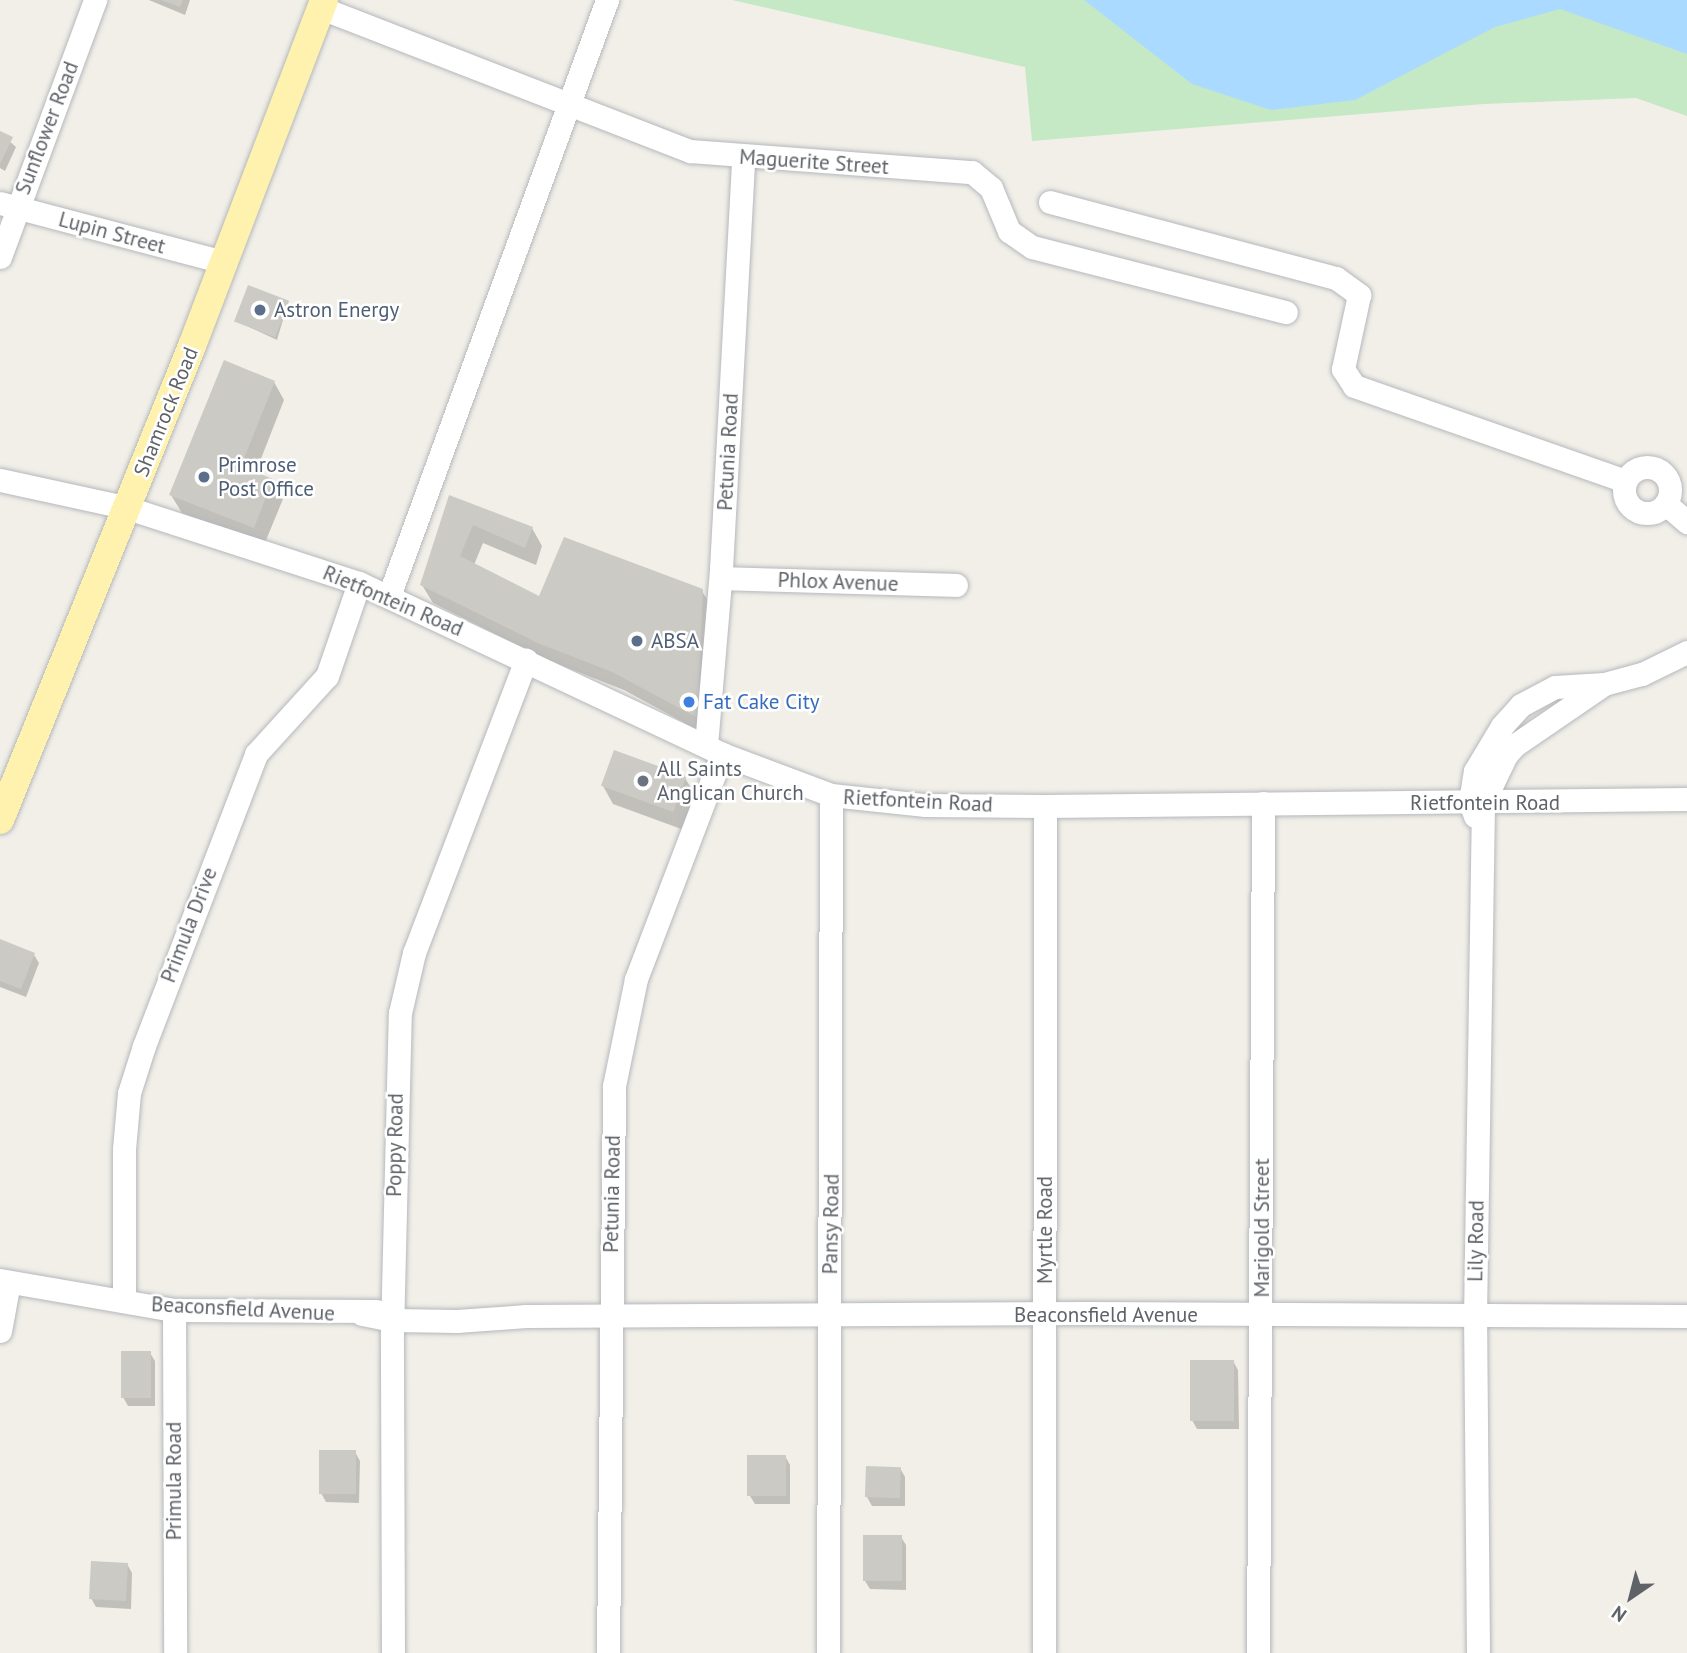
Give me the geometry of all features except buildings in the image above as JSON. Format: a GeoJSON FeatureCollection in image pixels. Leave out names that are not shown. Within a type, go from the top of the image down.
{"type":"FeatureCollection","features":[{"type":"Feature","properties":{"kind":"main road","name":"Shamrock Road"},"geometry":{"type":"LineString","coordinates":[[0,820],[128,508],[323,4]]}},
{"type":"Feature","properties":{"kind":"street","name":"Sunflower Road"},"geometry":{"type":"LineString","coordinates":[[0,257],[9,206],[95,0]]}},
{"type":"Feature","properties":{"kind":"street"},"geometry":{"type":"LineString","coordinates":[[389,596],[607,0]]}},
{"type":"Feature","properties":{"kind":"street","name":"Maguerite Street"},"geometry":{"type":"LineString","coordinates":[[323,4],[568,107],[669,146],[743,158],[972,172],[991,188],[1009,231],[1032,247],[1286,312]]}},
{"type":"Feature","properties":{"kind":"street","name":"Petunia Road"},"geometry":{"type":"LineString","coordinates":[[608,1653],[614,1086],[623,1026],[636,979],[714,749],[743,158]]}},
{"type":"Feature","properties":{"kind":"street"},"geometry":{"type":"LineString","coordinates":[[1050,202],[1336,278],[1359,295],[1343,369],[1354,386],[1625,481]]}},
{"type":"Feature","properties":{"kind":"street","name":"Lupin Street"},"geometry":{"type":"LineString","coordinates":[[9,206],[224,262]]}},
{"type":"Feature","properties":{"kind":"street"},"geometry":{"type":"LineString","coordinates":[[1639,467],[1659,469],[1670,485],[1667,504],[1650,513],[1640,512],[1626,500],[1625,481],[1639,467]]}},
{"type":"Feature","properties":{"kind":"street","name":"Rietfontein Road"},"geometry":{"type":"LineString","coordinates":[[0,480],[128,508],[359,583],[714,749],[831,795],[925,805],[1045,806],[1687,799]]}},
{"type":"Feature","properties":{"kind":"street"},"geometry":{"type":"LineString","coordinates":[[1667,504],[1687,522]]}},
{"type":"Feature","properties":{"kind":"street","name":"Phlox Avenue"},"geometry":{"type":"LineString","coordinates":[[721,578],[956,585]]}},
{"type":"Feature","properties":{"kind":"street","name":"Primula Drive"},"geometry":{"type":"LineString","coordinates":[[124,1301],[124,1149],[129,1093],[144,1046],[256,754],[327,676],[359,583]]}},
{"type":"Feature","properties":{"kind":"street"},"geometry":{"type":"LineString","coordinates":[[1477,803],[1506,755],[1516,745],[1604,684],[1642,674],[1687,652]]}},
{"type":"Feature","properties":{"kind":"street","name":"Poppy Road"},"geometry":{"type":"LineString","coordinates":[[393,1653],[396,1062],[406,979],[526,660]]}},
{"type":"Feature","properties":{"kind":"street","name":"Pansy Road"},"geometry":{"type":"LineString","coordinates":[[828,1653],[831,795]]}},
{"type":"Feature","properties":{"kind":"street","name":"Marigold Street"},"geometry":{"type":"LineString","coordinates":[[1258,1653],[1263,803]]}},
{"type":"Feature","properties":{"kind":"street","name":"Lily Road"},"geometry":{"type":"LineString","coordinates":[[1477,803],[1480,829],[1475,1318],[1478,1653]]}},
{"type":"Feature","properties":{"kind":"street","name":"Myrtle Road"},"geometry":{"type":"LineString","coordinates":[[1044,1653],[1045,806]]}},
{"type":"Feature","properties":{"kind":"street"},"geometry":{"type":"LineString","coordinates":[[0,1331],[4,1281]]}},
{"type":"Feature","properties":{"kind":"street","name":"Beaconsfield Avenue"},"geometry":{"type":"LineString","coordinates":[[4,1281],[174,1310],[393,1315],[496,1310],[526,1316],[611,1317],[830,1314],[1475,1318],[1687,1316]]}},
{"type":"Feature","properties":{"kind":"street","name":"Primula Road"},"geometry":{"type":"LineString","coordinates":[[174,1310],[175,1653]]}},
{"type":"Feature","properties":{"kind":"green space"},"geometry":{"type":"Polygon","coordinates":[[[732,0],[1687,0],[1687,116],[1636,98],[1484,104],[1032,141],[1025,67],[732,0]]]}},
{"type":"Feature","properties":{"kind":"water"},"geometry":{"type":"Polygon","coordinates":[[[1084,0],[1687,0],[1687,54],[1560,9],[1495,27],[1355,100],[1271,110],[1192,84],[1084,0]]]}},
{"type":"Feature","properties":{"kind":"place","name":"Astron Energy"},"geometry":{"type":"Point","coordinates":[260,310]}},
{"type":"Feature","properties":{"kind":"place","name":"Primrose Post Office"},"geometry":{"type":"Point","coordinates":[204,477]}},
{"type":"Feature","properties":{"kind":"place","name":"ABSA"},"geometry":{"type":"Point","coordinates":[637,641]}},
{"type":"Feature","properties":{"kind":"place","name":"Fat Cake City"},"geometry":{"type":"Point","coordinates":[689,702]}},
{"type":"Feature","properties":{"kind":"place","name":"All Saints Anglican Church"},"geometry":{"type":"Point","coordinates":[643,781]}}]}
